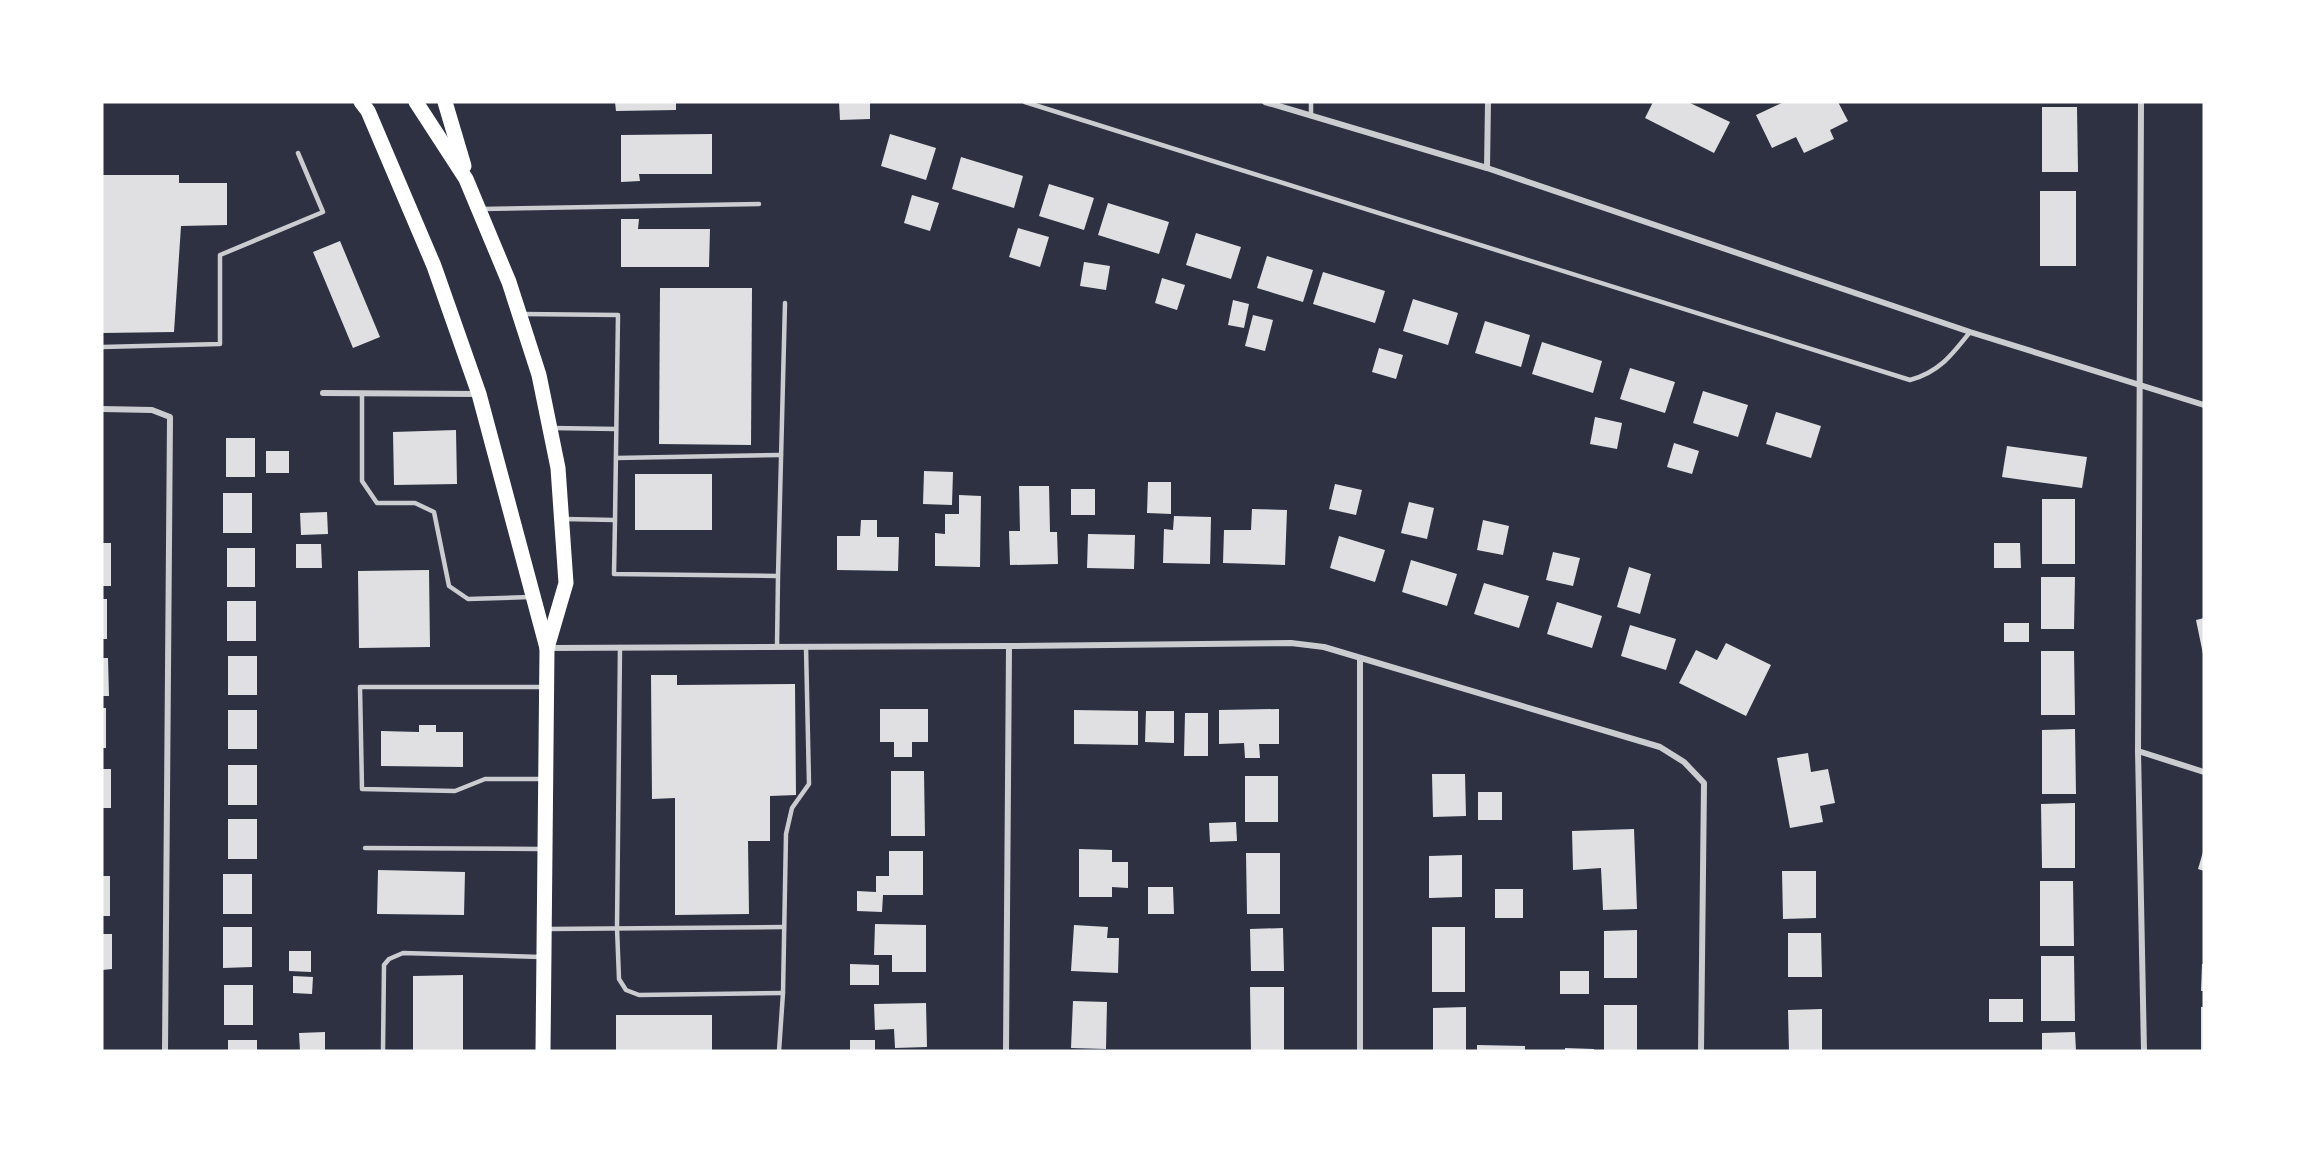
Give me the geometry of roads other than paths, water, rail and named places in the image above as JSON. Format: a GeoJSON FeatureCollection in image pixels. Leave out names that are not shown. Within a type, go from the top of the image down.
{"type":"FeatureCollection","features":[{"type":"Feature","properties":{"kind":"main road"},"geometry":{"type":"LineString","coordinates":[[416,102],[466,179],[520,314],[539,375],[558,468],[566,583],[547,648],[543,1051]]}},
{"type":"Feature","properties":{"kind":"main road"},"geometry":{"type":"LineString","coordinates":[[445,102],[479,209]]}},
{"type":"Feature","properties":{"kind":"main road"},"geometry":{"type":"LineString","coordinates":[[366,105],[434,266],[479,394],[547,648]]}},
{"type":"Feature","properties":{"kind":"street"},"geometry":{"type":"LineString","coordinates":[[1265,102],[1487,168],[1970,332],[2204,405]]}},
{"type":"Feature","properties":{"kind":"street"},"geometry":{"type":"LineString","coordinates":[[1487,168],[1488,102]]}},
{"type":"Feature","properties":{"kind":"street"},"geometry":{"type":"LineString","coordinates":[[2141,102],[2138,751],[2144,1051]]}},
{"type":"Feature","properties":{"kind":"street"},"geometry":{"type":"LineString","coordinates":[[323,393],[479,394]]}},
{"type":"Feature","properties":{"kind":"street"},"geometry":{"type":"LineString","coordinates":[[102,409],[152,410],[170,417],[165,1051]]}},
{"type":"Feature","properties":{"kind":"street"},"geometry":{"type":"LineString","coordinates":[[547,648],[1291,643],[1324,647],[1660,747],[1684,762],[1704,783],[1701,1051]]}},
{"type":"Feature","properties":{"kind":"street"},"geometry":{"type":"LineString","coordinates":[[1006,1051],[1009,646]]}},
{"type":"Feature","properties":{"kind":"street"},"geometry":{"type":"LineString","coordinates":[[1360,659],[1360,1051]]}},
{"type":"Feature","properties":{"kind":"street"},"geometry":{"type":"LineString","coordinates":[[2138,751],[2204,772]]}},
{"type":"Feature","properties":{"kind":"lane"},"geometry":{"type":"LineString","coordinates":[[1025,102],[1910,380],[1927,375],[1949,358],[1970,332]]}},
{"type":"Feature","properties":{"kind":"lane"},"geometry":{"type":"LineString","coordinates":[[1311,102],[1311,116]]}},
{"type":"Feature","properties":{"kind":"lane"},"geometry":{"type":"LineString","coordinates":[[102,347],[220,344],[220,255],[323,212],[298,153]]}},
{"type":"Feature","properties":{"kind":"lane"},"geometry":{"type":"LineString","coordinates":[[479,209],[759,204]]}},
{"type":"Feature","properties":{"kind":"lane"},"geometry":{"type":"LineString","coordinates":[[777,647],[785,303]]}},
{"type":"Feature","properties":{"kind":"lane"},"geometry":{"type":"LineString","coordinates":[[520,314],[618,315],[614,573],[778,576]]}},
{"type":"Feature","properties":{"kind":"lane"},"geometry":{"type":"LineString","coordinates":[[362,394],[362,481],[377,502],[415,503],[434,512],[449,586],[468,599],[533,597]]}},
{"type":"Feature","properties":{"kind":"lane"},"geometry":{"type":"LineString","coordinates":[[549,428],[616,429]]}},
{"type":"Feature","properties":{"kind":"lane"},"geometry":{"type":"LineString","coordinates":[[616,458],[781,455]]}},
{"type":"Feature","properties":{"kind":"lane"},"geometry":{"type":"LineString","coordinates":[[561,519],[615,520]]}},
{"type":"Feature","properties":{"kind":"lane"},"geometry":{"type":"LineString","coordinates":[[620,647],[617,928],[619,979],[626,990],[639,995],[783,993]]}},
{"type":"Feature","properties":{"kind":"lane"},"geometry":{"type":"LineString","coordinates":[[779,1051],[783,993],[786,834],[792,808],[808,784],[806,647]]}},
{"type":"Feature","properties":{"kind":"lane"},"geometry":{"type":"LineString","coordinates":[[545,779],[485,779],[455,791],[362,789],[360,687],[546,687]]}},
{"type":"Feature","properties":{"kind":"lane"},"geometry":{"type":"LineString","coordinates":[[365,848],[545,849]]}},
{"type":"Feature","properties":{"kind":"lane"},"geometry":{"type":"LineString","coordinates":[[544,929],[784,927]]}},
{"type":"Feature","properties":{"kind":"lane"},"geometry":{"type":"LineString","coordinates":[[383,1051],[384,965],[389,959],[403,953],[544,957]]}}]}
